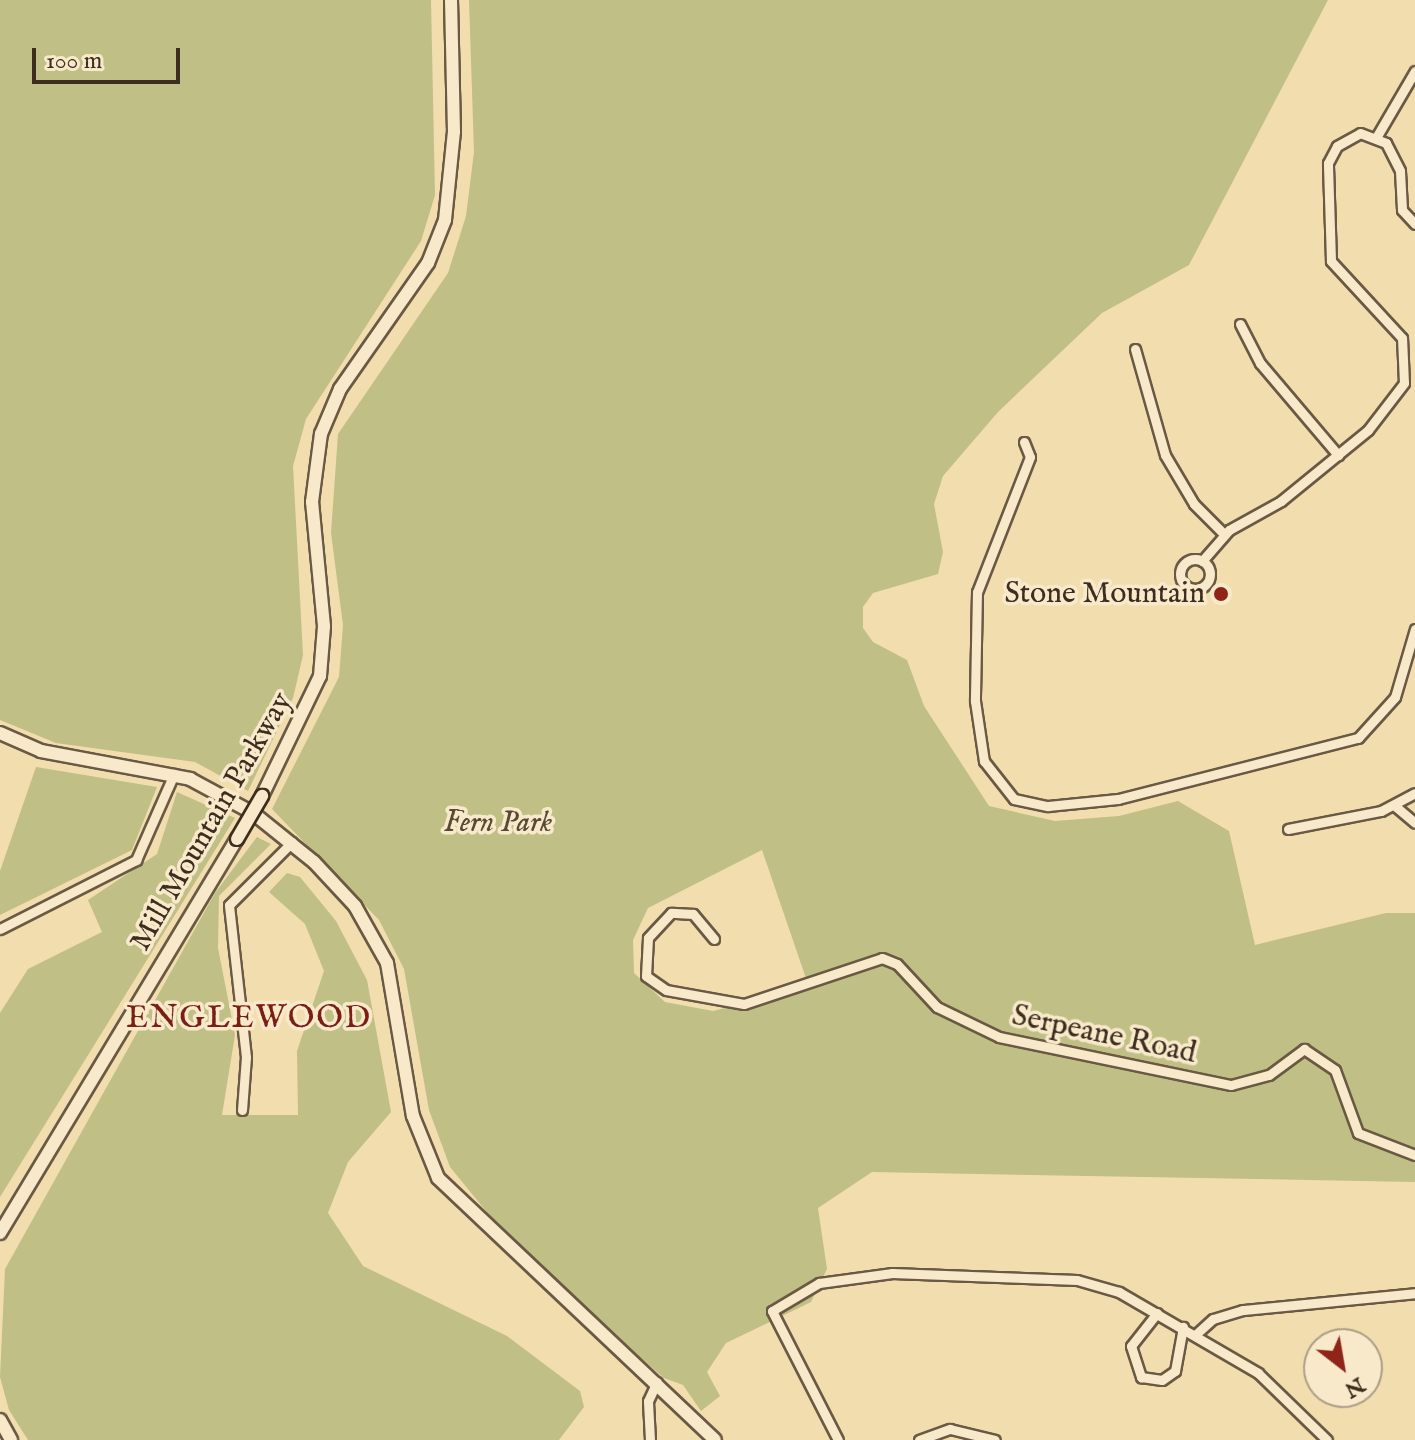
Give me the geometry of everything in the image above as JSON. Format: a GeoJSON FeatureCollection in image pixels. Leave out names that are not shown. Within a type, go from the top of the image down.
{"type":"FeatureCollection","features":[{"type":"Feature","properties":{"kind":"street","name":"Mill Mountain Parkway"},"geometry":{"type":"LineString","coordinates":[[0,1233],[303,725],[320,676],[324,626],[312,502],[321,434],[340,389],[428,263],[445,220],[453,145],[451,0]]}},
{"type":"Feature","properties":{"kind":"street"},"geometry":{"type":"LineString","coordinates":[[1377,136],[1415,71]]}},
{"type":"Feature","properties":{"kind":"street"},"geometry":{"type":"LineString","coordinates":[[1202,561],[1224,534],[1338,455],[1389,410],[1407,372],[1395,326],[1343,280],[1329,250],[1331,154],[1350,136],[1377,136]]}},
{"type":"Feature","properties":{"kind":"street"},"geometry":{"type":"LineString","coordinates":[[1377,136],[1397,161],[1402,210],[1415,224]]}},
{"type":"Feature","properties":{"kind":"street"},"geometry":{"type":"LineString","coordinates":[[1240,324],[1260,363],[1338,455]]}},
{"type":"Feature","properties":{"kind":"street"},"geometry":{"type":"LineString","coordinates":[[1135,349],[1165,455],[1194,504],[1224,534]]}},
{"type":"Feature","properties":{"kind":"street"},"geometry":{"type":"LineString","coordinates":[[1024,442],[1030,457],[986,560],[976,633],[984,761],[1014,799],[1048,806],[1118,799],[1358,738],[1395,697],[1415,629]]}},
{"type":"Feature","properties":{"kind":"street"},"geometry":{"type":"LineString","coordinates":[[0,733],[41,751],[174,774],[216,791],[292,842],[355,906],[380,946],[395,992],[413,1116],[438,1178],[561,1301],[657,1382],[715,1440]]}},
{"type":"Feature","properties":{"kind":"street"},"geometry":{"type":"LineString","coordinates":[[0,929],[136,860],[174,774]]}},
{"type":"Feature","properties":{"kind":"street"},"geometry":{"type":"LineString","coordinates":[[1288,829],[1395,806],[1415,793]]}},
{"type":"Feature","properties":{"kind":"street"},"geometry":{"type":"LineString","coordinates":[[1395,806],[1415,823]]}},
{"type":"Feature","properties":{"kind":"street"},"geometry":{"type":"LineString","coordinates":[[242,1110],[246,1057],[229,905],[292,842]]}},
{"type":"Feature","properties":{"kind":"street","name":"Serpeane Road"},"geometry":{"type":"LineString","coordinates":[[714,939],[693,914],[671,913],[648,938],[646,976],[659,987],[732,1005],[882,958],[897,964],[937,1007],[999,1037],[1231,1085],[1269,1075],[1304,1049],[1335,1070],[1358,1133],[1415,1155]]}},
{"type":"Feature","properties":{"kind":"street"},"geometry":{"type":"LineString","coordinates":[[838,1440],[789,1349],[774,1306],[819,1283],[865,1274],[1077,1280],[1183,1327],[1280,1391],[1327,1440]]}},
{"type":"Feature","properties":{"kind":"street"},"geometry":{"type":"LineString","coordinates":[[1195,1335],[1213,1319],[1243,1310],[1415,1293]]}},
{"type":"Feature","properties":{"kind":"street"},"geometry":{"type":"LineString","coordinates":[[1157,1313],[1131,1346],[1141,1377],[1162,1380],[1175,1371],[1183,1327]]}},
{"type":"Feature","properties":{"kind":"street"},"geometry":{"type":"LineString","coordinates":[[650,1440],[648,1401],[657,1382]]}},
{"type":"Feature","properties":{"kind":"street"},"geometry":{"type":"LineString","coordinates":[[0,1420],[11,1440]]}},
{"type":"Feature","properties":{"kind":"street"},"geometry":{"type":"LineString","coordinates":[[919,1440],[963,1429],[995,1440]]}},
{"type":"Feature","properties":{"kind":"green space"},"geometry":{"type":"Polygon","coordinates":[[[0,0],[431,0],[435,195],[421,241],[306,419],[293,466],[303,655],[293,698],[248,791],[195,762],[56,743],[0,720],[0,0]]]}},
{"type":"Feature","properties":{"kind":"green space","name":"Fern Park"},"geometry":{"type":"Polygon","coordinates":[[[469,0],[1328,0],[1189,265],[1102,313],[998,412],[943,476],[934,504],[943,552],[938,574],[873,593],[863,607],[863,628],[873,642],[907,660],[924,706],[989,806],[1055,821],[1119,816],[1178,801],[1229,831],[1255,945],[1386,913],[1415,913],[1415,1182],[872,1172],[818,1208],[827,1269],[811,1302],[726,1343],[707,1372],[720,1396],[701,1411],[683,1385],[664,1378],[591,1315],[494,1221],[450,1167],[429,1110],[404,969],[379,920],[272,809],[339,677],[343,625],[331,533],[338,434],[448,273],[466,216],[474,152],[469,0]],[[762,850],[648,908],[633,940],[634,973],[665,1002],[713,1011],[809,987],[762,850]]]}},
{"type":"Feature","properties":{"kind":"green space"},"geometry":{"type":"Polygon","coordinates":[[[36,767],[157,787],[132,850],[0,915],[0,871],[36,767]]]}},
{"type":"Feature","properties":{"kind":"green space"},"geometry":{"type":"Polygon","coordinates":[[[177,792],[235,818],[0,1197],[0,1013],[28,969],[102,932],[88,900],[157,854],[177,792]]]}},
{"type":"Feature","properties":{"kind":"green space"},"geometry":{"type":"Polygon","coordinates":[[[257,837],[271,844],[219,896],[218,948],[235,1035],[222,1115],[298,1115],[297,1051],[324,971],[305,924],[269,892],[287,873],[300,877],[336,921],[367,980],[391,1112],[348,1162],[328,1213],[363,1266],[507,1336],[580,1391],[584,1407],[559,1440],[28,1440],[9,1410],[0,1377],[5,1269],[215,893],[257,837]]]}},
{"type":"Feature","properties":{"kind":"place","name":"Stone Mountain"},"geometry":{"type":"Point","coordinates":[1221,594]}},
{"type":"Feature","properties":{"kind":"district","name":"ENGLEWOOD"},"geometry":{"type":"Point","coordinates":[249,1019]}}]}
